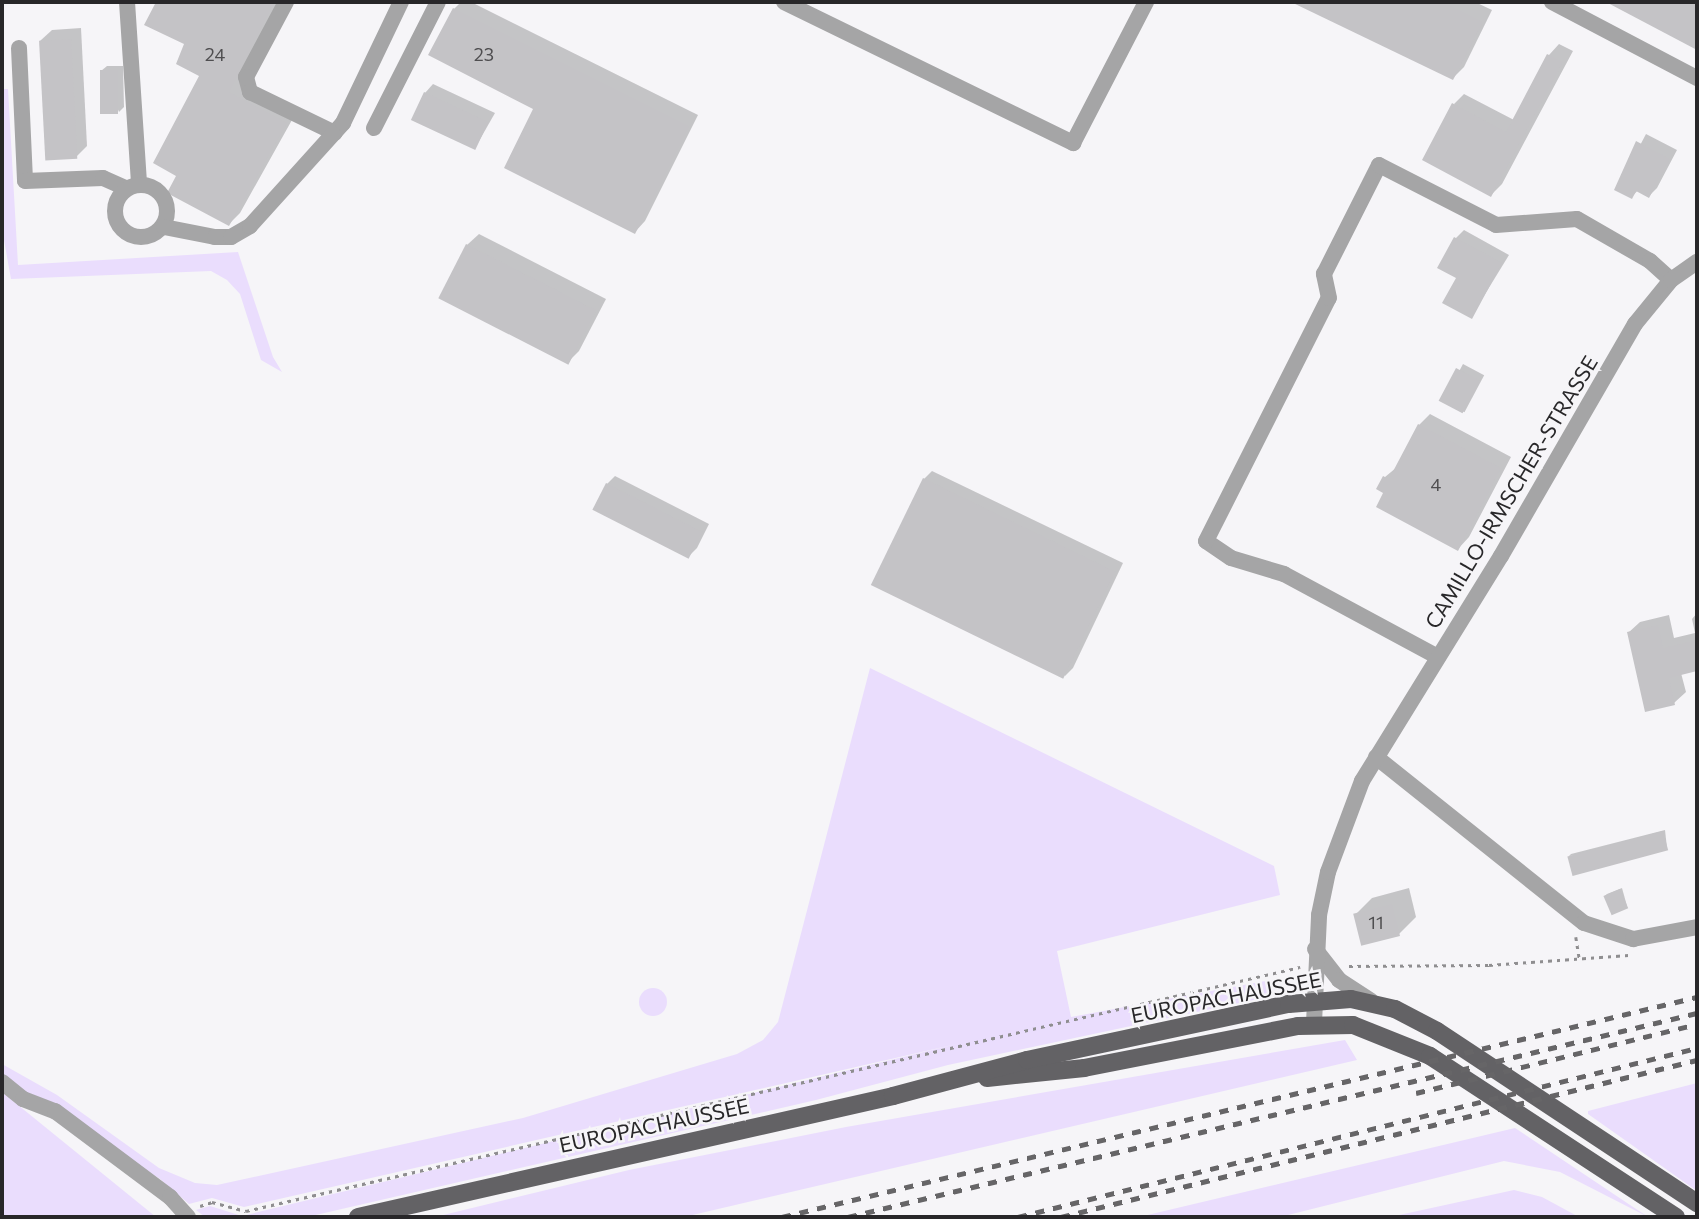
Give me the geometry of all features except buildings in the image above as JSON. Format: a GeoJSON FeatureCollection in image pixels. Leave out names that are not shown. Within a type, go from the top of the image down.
{"type":"FeatureCollection","features":[{"type":"Feature","properties":{"kind":"main road","name":"EUROPACHAUSSEE"},"geometry":{"type":"LineString","coordinates":[[358,1217],[961,1079],[1027,1060],[1314,1001],[1371,1001],[1407,1015],[1697,1203]]}},
{"type":"Feature","properties":{"kind":"main road","name":"EUROPACHAUSSEE"},"geometry":{"type":"LineString","coordinates":[[961,1079],[1084,1068],[1314,1023],[1368,1028],[1430,1056],[1676,1217]]}},
{"type":"Feature","properties":{"kind":"street"},"geometry":{"type":"LineString","coordinates":[[19,48],[25,181],[103,178],[132,185],[160,195],[166,212],[163,227],[152,238],[137,239],[124,232],[117,217],[117,200],[132,185],[127,2]]}},
{"type":"Feature","properties":{"kind":"street"},"geometry":{"type":"LineString","coordinates":[[286,2],[246,77],[250,92],[335,133]]}},
{"type":"Feature","properties":{"kind":"street"},"geometry":{"type":"LineString","coordinates":[[163,227],[231,237],[250,226],[335,133],[401,2]]}},
{"type":"Feature","properties":{"kind":"street"},"geometry":{"type":"LineString","coordinates":[[373,128],[438,2]]}},
{"type":"Feature","properties":{"kind":"street"},"geometry":{"type":"LineString","coordinates":[[784,2],[1073,143],[1146,2]]}},
{"type":"Feature","properties":{"kind":"street"},"geometry":{"type":"LineString","coordinates":[[1552,2],[1697,78]]}},
{"type":"Feature","properties":{"kind":"street"},"geometry":{"type":"LineString","coordinates":[[1438,657],[1284,574],[1231,558],[1206,541],[1329,299],[1324,274],[1379,164],[1496,225],[1577,219],[1650,261],[1671,280]]}},
{"type":"Feature","properties":{"kind":"street","name":"CAMILLO-IRMSCHER-STRASSE"},"geometry":{"type":"LineString","coordinates":[[1314,1023],[1314,1001],[1320,966],[1315,949],[1328,872],[1351,807],[1376,757],[1635,324],[1671,280],[1697,262]]}},
{"type":"Feature","properties":{"kind":"street"},"geometry":{"type":"LineString","coordinates":[[1376,757],[1573,915],[1608,934],[1633,939],[1697,927]]}},
{"type":"Feature","properties":{"kind":"street"},"geometry":{"type":"LineString","coordinates":[[1320,966],[1371,1001]]}},
{"type":"Feature","properties":{"kind":"street"},"geometry":{"type":"LineString","coordinates":[[2,1082],[23,1099],[55,1111],[186,1215]]}},
{"type":"Feature","properties":{"kind":"path"},"geometry":{"type":"LineString","coordinates":[[186,1215],[212,1202],[246,1211],[1268,971],[1320,966],[1502,965],[1636,954]]}},
{"type":"Feature","properties":{"kind":"shaded area"},"geometry":{"type":"Polygon","coordinates":[[[2,89],[8,89],[18,265],[238,252],[273,357],[282,372],[261,360],[240,294],[227,280],[211,271],[11,279],[2,229],[2,89]]]}},
{"type":"Feature","properties":{"kind":"shaded area"},"geometry":{"type":"Polygon","coordinates":[[[870,668],[1274,866],[1280,895],[1057,951],[1071,1017],[1282,978],[1272,996],[948,1065],[816,1100],[307,1217],[205,1217],[196,1210],[210,1206],[242,1216],[961,1043],[244,1207],[212,1198],[189,1204],[160,1179],[2,1078],[2,1064],[57,1095],[159,1168],[195,1183],[217,1185],[523,1118],[737,1054],[763,1040],[778,1022],[870,668]]]}},
{"type":"Feature","properties":{"kind":"shaded area"},"geometry":{"type":"Polygon","coordinates":[[[653,988],[663,992],[667,1002],[663,1012],[653,1016],[643,1012],[639,1002],[643,992],[653,988]]]}},
{"type":"Feature","properties":{"kind":"shaded area"},"geometry":{"type":"Polygon","coordinates":[[[1345,1040],[1357,1060],[684,1217],[435,1217],[629,1170],[846,1127],[1345,1040]]]}},
{"type":"Feature","properties":{"kind":"shaded area"},"geometry":{"type":"Polygon","coordinates":[[[1697,1083],[1697,1191],[1588,1114],[1588,1111],[1697,1083]]]}},
{"type":"Feature","properties":{"kind":"shaded area"},"geometry":{"type":"Polygon","coordinates":[[[2,1092],[156,1217],[2,1217],[2,1092]]]}},
{"type":"Feature","properties":{"kind":"shaded area"},"geometry":{"type":"Polygon","coordinates":[[[1515,1128],[1648,1217],[1560,1172],[1504,1161],[1280,1217],[1139,1217],[1515,1128]]]}},
{"type":"Feature","properties":{"kind":"shaded area"},"geometry":{"type":"Polygon","coordinates":[[[1514,1190],[1542,1197],[1579,1217],[1390,1217],[1514,1190]]]}},
{"type":"Feature","properties":{"kind":"railway"},"geometry":{"type":"LineString","coordinates":[[782,1217],[1697,997]]}},
{"type":"Feature","properties":{"kind":"railway"},"geometry":{"type":"LineString","coordinates":[[848,1217],[1697,1013]]}},
{"type":"Feature","properties":{"kind":"railway"},"geometry":{"type":"LineString","coordinates":[[1416,1093],[1697,1024]]}},
{"type":"Feature","properties":{"kind":"railway"},"geometry":{"type":"LineString","coordinates":[[1018,1217],[1697,1048]]}},
{"type":"Feature","properties":{"kind":"railway"},"geometry":{"type":"LineString","coordinates":[[1061,1217],[1697,1060]]}}]}
